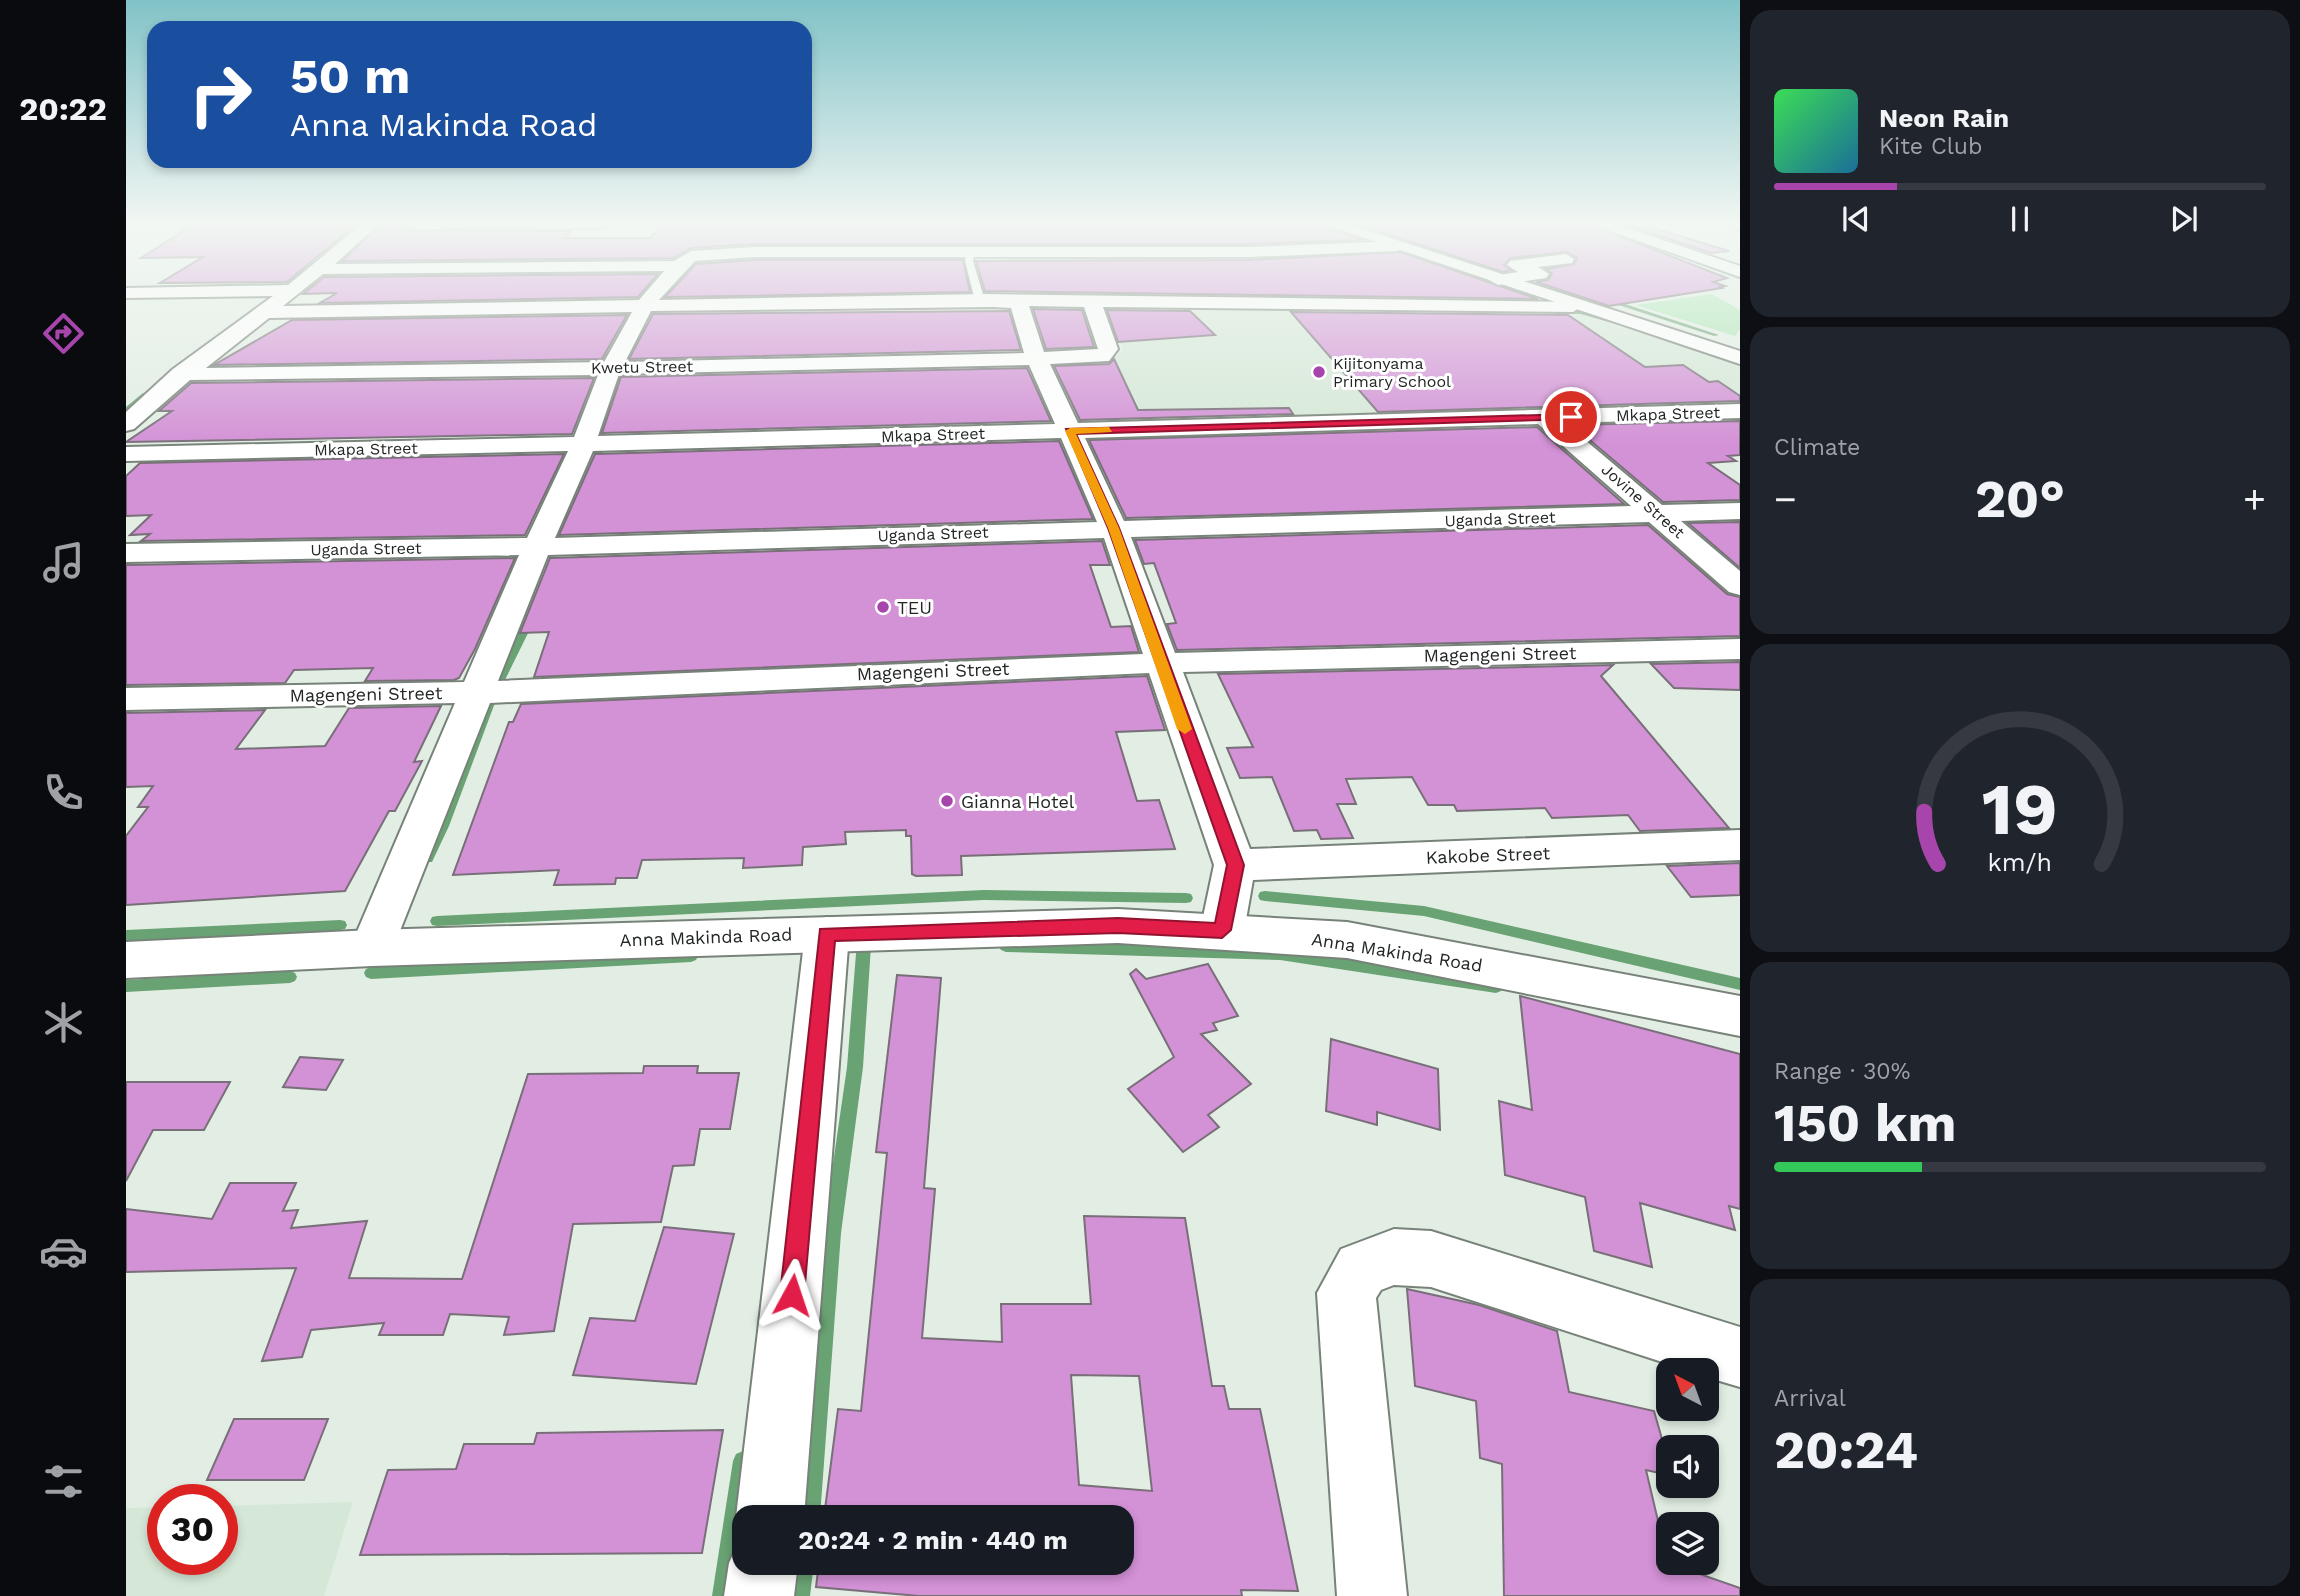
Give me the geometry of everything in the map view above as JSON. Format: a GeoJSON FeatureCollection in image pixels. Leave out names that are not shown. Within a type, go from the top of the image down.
{"type":"FeatureCollection","features":[{"type":"Feature","properties":{"kind":"street"},"geometry":{"type":"LineString","coordinates":[[126,424],[181,374],[268,312],[284,297]]}},
{"type":"Feature","properties":{"kind":"street"},"geometry":{"type":"LineString","coordinates":[[372,948],[537,546],[559,506],[611,368],[652,297]]}},
{"type":"Feature","properties":{"kind":"street"},"geometry":{"type":"LineString","coordinates":[[1548,297],[1740,358]]}},
{"type":"Feature","properties":{"kind":"street"},"geometry":{"type":"LineString","coordinates":[[268,312],[982,300],[1573,306]]}},
{"type":"Feature","properties":{"kind":"street"},"geometry":{"type":"LineString","coordinates":[[982,300],[1019,303],[1037,358],[1114,528],[1160,663],[1235,865],[1222,930]]}},
{"type":"Feature","properties":{"kind":"street","name":"Kwetu Street"},"geometry":{"type":"LineString","coordinates":[[181,374],[1102,357],[1108,349],[1092,301]]}},
{"type":"Feature","properties":{"kind":"street","name":"Mkapa Street"},"geometry":{"type":"LineString","coordinates":[[126,454],[1070,431],[1740,411]]}},
{"type":"Feature","properties":{"kind":"street","name":"Jovine Street"},"geometry":{"type":"LineString","coordinates":[[1545,418],[1740,586]]}},
{"type":"Feature","properties":{"kind":"street","name":"Uganda Street"},"geometry":{"type":"LineString","coordinates":[[126,554],[537,546],[1114,528],[1389,524],[1740,511]]}},
{"type":"Feature","properties":{"kind":"street","name":"Magengeni Street"},"geometry":{"type":"LineString","coordinates":[[126,699],[478,692],[1160,663],[1740,649]]}},
{"type":"Feature","properties":{"kind":"street","name":"Kakobe Street"},"geometry":{"type":"LineString","coordinates":[[1235,865],[1740,845]]}},
{"type":"Feature","properties":{"kind":"street","name":"Anna Makinda Road"},"geometry":{"type":"LineString","coordinates":[[126,960],[372,948],[1118,926],[1222,930],[1347,940],[1740,1016]]}},
{"type":"Feature","properties":{"kind":"street"},"geometry":{"type":"LineString","coordinates":[[771,1505],[827,934]]}},
{"type":"Feature","properties":{"kind":"street"},"geometry":{"type":"LineString","coordinates":[[1372,1596],[1346,1293],[1362,1269],[1394,1257],[1431,1259],[1740,1357]]}},
{"type":"Feature","properties":{"kind":"street"},"geometry":{"type":"LineString","coordinates":[[759,1596],[762,1575]]}},
{"type":"Feature","properties":{"kind":"shaded area","name":"Kijitonyama Primary School"},"geometry":{"type":"Polygon","coordinates":[[[1413,309],[1575,313],[1740,364],[1740,414],[1078,434],[1050,361],[1108,362],[1123,350],[1114,327],[1145,311],[1413,309]]]}},
{"type":"Feature","properties":{"kind":"shaded area"},"geometry":{"type":"Polygon","coordinates":[[[353,1502],[324,1596],[126,1596],[126,1508],[147,1507],[147,1575],[238,1575],[238,1506],[353,1502]]]}},
{"type":"Feature","properties":{"kind":"green space"},"geometry":{"type":"Polygon","coordinates":[[[1688,297],[1718,297],[1740,310],[1740,329],[1735,336],[1636,305],[1688,297]]]}},
{"type":"Feature","properties":{"kind":"building"},"geometry":{"type":"Polygon","coordinates":[[[329,297],[613,297],[320,303],[329,297]]]}},
{"type":"Feature","properties":{"kind":"building"},"geometry":{"type":"Polygon","coordinates":[[[1433,297],[1534,297],[1538,299],[1433,297]]]}},
{"type":"Feature","properties":{"kind":"building"},"geometry":{"type":"Polygon","coordinates":[[[1583,297],[1662,297],[1609,306],[1583,297]]]}},
{"type":"Feature","properties":{"kind":"building"},"geometry":{"type":"Polygon","coordinates":[[[1033,309],[1082,310],[1094,347],[1046,349],[1033,309]]]}},
{"type":"Feature","properties":{"kind":"building"},"geometry":{"type":"Polygon","coordinates":[[[1107,310],[1190,311],[1215,335],[1118,342],[1107,310]]]}},
{"type":"Feature","properties":{"kind":"building"},"geometry":{"type":"Polygon","coordinates":[[[1009,311],[1021,350],[629,359],[653,314],[1009,311]]]}},
{"type":"Feature","properties":{"kind":"building"},"geometry":{"type":"Polygon","coordinates":[[[1291,312],[1568,315],[1645,367],[1683,365],[1709,382],[1718,381],[1740,396],[1740,401],[1378,412],[1291,312]]]}},
{"type":"Feature","properties":{"kind":"building"},"geometry":{"type":"Polygon","coordinates":[[[627,315],[602,359],[214,365],[292,320],[627,315]]]}},
{"type":"Feature","properties":{"kind":"building"},"geometry":{"type":"Polygon","coordinates":[[[1114,359],[1138,410],[1289,408],[1293,414],[1080,420],[1054,366],[1109,364],[1114,359]]]}},
{"type":"Feature","properties":{"kind":"building"},"geometry":{"type":"Polygon","coordinates":[[[1027,368],[1051,421],[602,433],[621,377],[1027,368]]]}},
{"type":"Feature","properties":{"kind":"building"},"geometry":{"type":"Polygon","coordinates":[[[594,378],[572,434],[126,442],[172,411],[159,411],[191,383],[594,378]]]}},
{"type":"Feature","properties":{"kind":"building"},"geometry":{"type":"Polygon","coordinates":[[[1740,421],[1740,455],[1728,456],[1736,461],[1708,463],[1740,485],[1740,500],[1663,502],[1572,425],[1740,421]]]}},
{"type":"Feature","properties":{"kind":"building"},"geometry":{"type":"Polygon","coordinates":[[[1537,427],[1624,504],[1126,518],[1089,440],[1537,427]]]}},
{"type":"Feature","properties":{"kind":"building"},"geometry":{"type":"Polygon","coordinates":[[[1059,441],[1093,519],[559,535],[595,454],[1059,441]]]}},
{"type":"Feature","properties":{"kind":"building"},"geometry":{"type":"Polygon","coordinates":[[[564,454],[525,535],[141,541],[150,534],[130,535],[151,515],[126,516],[126,476],[140,463],[564,454]]]}},
{"type":"Feature","properties":{"kind":"building"},"geometry":{"type":"Polygon","coordinates":[[[1740,522],[1740,568],[1688,523],[1740,522]]]}},
{"type":"Feature","properties":{"kind":"building"},"geometry":{"type":"Polygon","coordinates":[[[1648,525],[1727,594],[1740,597],[1740,636],[1177,650],[1167,624],[1176,623],[1154,563],[1144,564],[1135,540],[1648,525]]]}},
{"type":"Feature","properties":{"kind":"building"},"geometry":{"type":"Polygon","coordinates":[[[1102,541],[1110,565],[1090,565],[1111,627],[1131,626],[1139,652],[534,677],[549,632],[520,633],[550,558],[1102,541]]]}},
{"type":"Feature","properties":{"kind":"building"},"geometry":{"type":"Polygon","coordinates":[[[515,558],[475,649],[459,678],[454,680],[365,681],[373,668],[294,670],[285,683],[126,685],[126,565],[515,558]]]}},
{"type":"Feature","properties":{"kind":"building"},"geometry":{"type":"Polygon","coordinates":[[[1740,662],[1740,690],[1674,688],[1651,664],[1740,662]]]}},
{"type":"Feature","properties":{"kind":"building"},"geometry":{"type":"Polygon","coordinates":[[[1613,665],[1601,676],[1729,828],[1640,831],[1628,815],[1552,818],[1545,808],[1457,811],[1454,805],[1428,805],[1412,777],[1346,779],[1356,804],[1337,804],[1353,838],[1321,839],[1317,830],[1294,831],[1272,777],[1240,778],[1227,748],[1253,747],[1218,674],[1613,665]]]}},
{"type":"Feature","properties":{"kind":"building"},"geometry":{"type":"Polygon","coordinates":[[[1147,676],[1165,730],[1116,732],[1137,801],[1159,800],[1175,849],[961,856],[962,875],[916,876],[912,874],[911,836],[906,836],[906,830],[845,832],[846,844],[803,847],[802,865],[743,868],[744,858],[642,860],[637,878],[616,878],[615,884],[554,885],[559,870],[453,875],[509,722],[513,722],[521,704],[1147,676]]]}},
{"type":"Feature","properties":{"kind":"building"},"geometry":{"type":"Polygon","coordinates":[[[441,706],[414,762],[422,761],[395,811],[389,811],[345,891],[126,905],[126,836],[148,807],[138,807],[153,786],[126,787],[126,713],[265,710],[236,749],[325,746],[349,708],[441,706]]]}},
{"type":"Feature","properties":{"kind":"building"},"geometry":{"type":"Polygon","coordinates":[[[1740,863],[1740,895],[1691,897],[1667,866],[1740,863]]]}},
{"type":"Feature","properties":{"kind":"building"},"geometry":{"type":"Polygon","coordinates":[[[1208,964],[1238,1016],[1213,1023],[1217,1030],[1201,1034],[1251,1084],[1208,1115],[1219,1127],[1183,1152],[1128,1089],[1174,1057],[1130,974],[1136,969],[1146,979],[1208,964]]]}},
{"type":"Feature","properties":{"kind":"building"},"geometry":{"type":"Polygon","coordinates":[[[897,975],[941,978],[924,1188],[935,1189],[922,1338],[1002,1342],[1001,1304],[1091,1304],[1084,1216],[1185,1218],[1212,1386],[1224,1386],[1229,1409],[1260,1409],[1298,1591],[1241,1590],[1242,1596],[919,1596],[816,1587],[818,1575],[1134,1575],[1134,1505],[826,1505],[838,1409],[861,1411],[887,1153],[876,1152],[897,975]],[[1071,1375],[1079,1485],[1152,1491],[1139,1376],[1071,1375]]]}},
{"type":"Feature","properties":{"kind":"building"},"geometry":{"type":"Polygon","coordinates":[[[1520,996],[1740,1054],[1740,1209],[1729,1206],[1735,1230],[1640,1203],[1652,1267],[1594,1251],[1585,1197],[1505,1175],[1499,1101],[1532,1110],[1520,996]]]}},
{"type":"Feature","properties":{"kind":"building"},"geometry":{"type":"Polygon","coordinates":[[[1331,1039],[1438,1069],[1440,1130],[1377,1112],[1377,1125],[1326,1111],[1331,1039]]]}},
{"type":"Feature","properties":{"kind":"building"},"geometry":{"type":"Polygon","coordinates":[[[300,1057],[343,1060],[326,1090],[283,1087],[300,1057]]]}},
{"type":"Feature","properties":{"kind":"building"},"geometry":{"type":"Polygon","coordinates":[[[644,1066],[698,1066],[697,1073],[739,1073],[730,1129],[700,1129],[694,1165],[673,1166],[661,1222],[573,1224],[554,1331],[504,1335],[509,1317],[450,1314],[443,1335],[379,1335],[384,1323],[311,1330],[302,1357],[262,1361],[296,1268],[126,1272],[126,1209],[212,1219],[230,1183],[296,1183],[283,1211],[298,1210],[291,1228],[367,1221],[349,1278],[462,1279],[528,1074],[643,1073],[644,1066]]]}},
{"type":"Feature","properties":{"kind":"building"},"geometry":{"type":"Polygon","coordinates":[[[126,1082],[230,1082],[204,1130],[153,1130],[126,1181],[126,1082]]]}},
{"type":"Feature","properties":{"kind":"building"},"geometry":{"type":"Polygon","coordinates":[[[664,1227],[734,1234],[696,1384],[573,1375],[590,1318],[635,1321],[664,1227]]]}},
{"type":"Feature","properties":{"kind":"building"},"geometry":{"type":"Polygon","coordinates":[[[1407,1289],[1479,1305],[1557,1331],[1569,1392],[1654,1411],[1661,1435],[1656,1435],[1656,1472],[1646,1470],[1656,1512],[1656,1575],[1703,1575],[1740,1588],[1740,1596],[1504,1596],[1502,1464],[1480,1458],[1476,1401],[1415,1386],[1407,1289]]]}},
{"type":"Feature","properties":{"kind":"building"},"geometry":{"type":"Polygon","coordinates":[[[234,1419],[328,1419],[304,1480],[207,1480],[234,1419]]]}},
{"type":"Feature","properties":{"kind":"building"},"geometry":{"type":"Polygon","coordinates":[[[723,1430],[702,1553],[360,1555],[388,1470],[456,1469],[464,1444],[534,1444],[537,1433],[723,1430]]]}},
{"type":"Feature","properties":{"kind":"waterway"},"geometry":{"type":"LineString","coordinates":[[1605,299],[1716,335]]}},
{"type":"Feature","properties":{"kind":"waterway"},"geometry":{"type":"LineString","coordinates":[[1573,310],[1580,312]]}},
{"type":"Feature","properties":{"kind":"waterway"},"geometry":{"type":"LineString","coordinates":[[1557,312],[1580,312]]}},
{"type":"Feature","properties":{"kind":"waterway"},"geometry":{"type":"LineString","coordinates":[[1580,312],[1630,326]]}},
{"type":"Feature","properties":{"kind":"waterway"},"geometry":{"type":"LineString","coordinates":[[592,470],[601,447],[593,443],[598,440],[622,373]]}},
{"type":"Feature","properties":{"kind":"waterway"},"geometry":{"type":"LineString","coordinates":[[126,411],[146,395]]}},
{"type":"Feature","properties":{"kind":"waterway"},"geometry":{"type":"LineString","coordinates":[[427,859],[443,826],[494,692],[530,619]]}},
{"type":"Feature","properties":{"kind":"waterway"},"geometry":{"type":"LineString","coordinates":[[437,921],[984,895],[1186,898]]}},
{"type":"Feature","properties":{"kind":"waterway"},"geometry":{"type":"LineString","coordinates":[[1265,896],[1424,911],[1740,984]]}},
{"type":"Feature","properties":{"kind":"waterway"},"geometry":{"type":"LineString","coordinates":[[126,936],[340,925]]}},
{"type":"Feature","properties":{"kind":"waterway"},"geometry":{"type":"LineString","coordinates":[[810,1505],[832,1233],[855,1067],[864,941],[869,941]]}},
{"type":"Feature","properties":{"kind":"waterway"},"geometry":{"type":"LineString","coordinates":[[1006,946],[1280,954],[1496,987]]}},
{"type":"Feature","properties":{"kind":"waterway"},"geometry":{"type":"LineString","coordinates":[[371,973],[691,956]]}},
{"type":"Feature","properties":{"kind":"waterway"},"geometry":{"type":"LineString","coordinates":[[126,986],[290,977]]}},
{"type":"Feature","properties":{"kind":"waterway"},"geometry":{"type":"LineString","coordinates":[[723,1596],[743,1461]]}},
{"type":"Feature","properties":{"kind":"waterway"},"geometry":{"type":"LineString","coordinates":[[799,1596],[802,1575]]}},
{"type":"Feature","properties":{"kind":"slow traffic"},"geometry":{"type":"LineString","coordinates":[[1109,430],[1070,431],[1114,528],[1185,729]]}},
{"type":"Feature","properties":{"kind":"place","name":"Kijitonyama Primary School"},"geometry":{"type":"Point","coordinates":[1319,372]}},
{"type":"Feature","properties":{"kind":"place","name":"TEU"},"geometry":{"type":"Point","coordinates":[883,607]}},
{"type":"Feature","properties":{"kind":"place","name":"Gianna Hotel"},"geometry":{"type":"Point","coordinates":[947,801]}},
{"type":"Feature","properties":{"kind":"route"},"geometry":{"type":"LineString","coordinates":[[792,1295],[827,934],[1118,926],[1222,930],[1235,865],[1160,663],[1114,528],[1070,431],[1571,417]]}}]}
